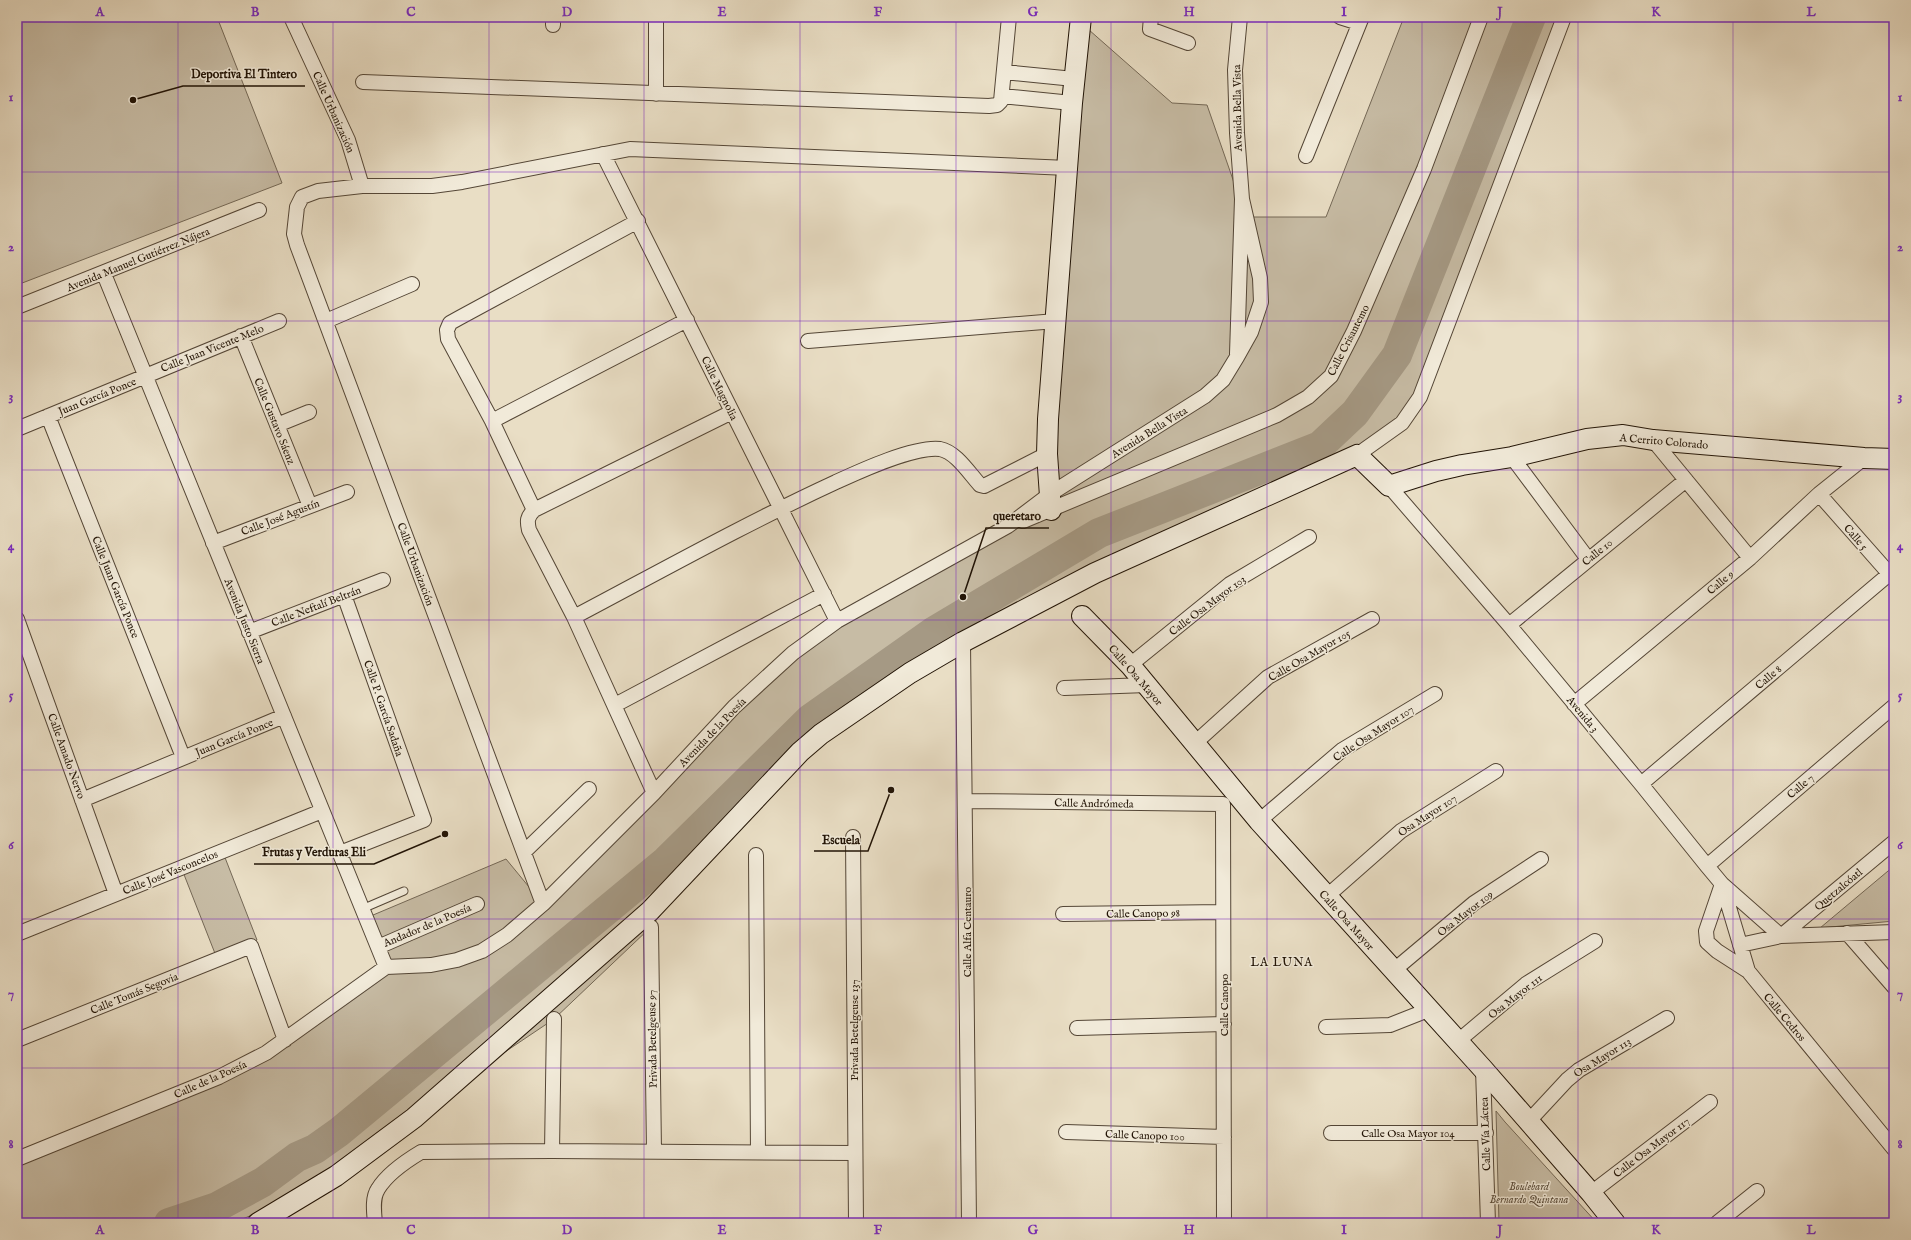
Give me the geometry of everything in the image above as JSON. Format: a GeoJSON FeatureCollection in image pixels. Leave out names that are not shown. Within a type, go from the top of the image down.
{"type":"FeatureCollection","features":[{"type":"Feature","properties":{"kind":"main road"},"geometry":{"type":"LineString","coordinates":[[1051,502],[1048,454],[1048,419],[1072,103],[1081,17]]}},
{"type":"Feature","properties":{"kind":"main road","name":"A Cerrito Colorado"},"geometry":{"type":"LineString","coordinates":[[1389,486],[1436,470],[1512,457],[1587,439],[1623,435],[1653,440],[1864,458],[1894,459]]}},
{"type":"Feature","properties":{"kind":"main road"},"geometry":{"type":"LineString","coordinates":[[258,1223],[336,1176],[414,1118],[650,911],[800,752],[821,734],[910,673],[964,642],[1095,573],[1357,455],[1389,486]]}},
{"type":"Feature","properties":{"kind":"main road","name":"Calle Osa Mayor"},"geometry":{"type":"LineString","coordinates":[[1082,616],[1130,665],[1195,743],[1230,800],[1259,821],[1428,1010],[1483,1069],[1591,1193],[1615,1223]]}},
{"type":"Feature","properties":{"kind":"street","name":"Calle Urbanización"},"geometry":{"type":"LineString","coordinates":[[291,17],[348,140],[362,186],[318,191],[302,197],[296,208],[294,222],[294,234],[297,245],[543,904]]}},
{"type":"Feature","properties":{"kind":"street"},"geometry":{"type":"LineString","coordinates":[[656,17],[656,94]]}},
{"type":"Feature","properties":{"kind":"street"},"geometry":{"type":"LineString","coordinates":[[363,82],[989,106],[997,105],[1001,101],[1009,17]]}},
{"type":"Feature","properties":{"kind":"street"},"geometry":{"type":"LineString","coordinates":[[1151,17],[1150,29],[1188,43]]}},
{"type":"Feature","properties":{"kind":"street","name":"Avenida Bella Vista"},"geometry":{"type":"LineString","coordinates":[[1237,357],[1242,199],[1237,133],[1235,70],[1240,17]]}},
{"type":"Feature","properties":{"kind":"street"},"geometry":{"type":"LineString","coordinates":[[1306,156],[1361,20],[1340,17]]}},
{"type":"Feature","properties":{"kind":"street","name":"Calle Crisantemo"},"geometry":{"type":"LineString","coordinates":[[1051,502],[1277,415],[1308,397],[1331,376],[1354,331],[1424,169],[1481,17]]}},
{"type":"Feature","properties":{"kind":"street"},"geometry":{"type":"LineString","coordinates":[[1357,455],[1402,423],[1420,397],[1564,17]]}},
{"type":"Feature","properties":{"kind":"street"},"geometry":{"type":"LineString","coordinates":[[1004,72],[1074,79]]}},
{"type":"Feature","properties":{"kind":"street"},"geometry":{"type":"LineString","coordinates":[[1002,96],[1072,103]]}},
{"type":"Feature","properties":{"kind":"street"},"geometry":{"type":"LineString","coordinates":[[362,186],[432,186],[462,182],[630,149],[1068,168]]}},
{"type":"Feature","properties":{"kind":"street","name":"Calle Magnolia"},"geometry":{"type":"LineString","coordinates":[[603,154],[638,221],[837,621]]}},
{"type":"Feature","properties":{"kind":"street","name":"Avenida Bella Vista"},"geometry":{"type":"LineString","coordinates":[[1051,502],[1205,396],[1223,380],[1251,332],[1261,302],[1260,278],[1242,199]]}},
{"type":"Feature","properties":{"kind":"street","name":"Avenida Manuel Gutiérrez Nájera"},"geometry":{"type":"LineString","coordinates":[[17,307],[104,274],[260,210]]}},
{"type":"Feature","properties":{"kind":"street"},"geometry":{"type":"LineString","coordinates":[[534,510],[492,422],[448,339],[447,330],[450,323],[638,221]]}},
{"type":"Feature","properties":{"kind":"street","name":"Avenida Justo Sierra"},"geometry":{"type":"LineString","coordinates":[[104,274],[386,967]]}},
{"type":"Feature","properties":{"kind":"street"},"geometry":{"type":"LineString","coordinates":[[326,321],[412,284]]}},
{"type":"Feature","properties":{"kind":"street"},"geometry":{"type":"LineString","coordinates":[[492,422],[687,320]]}},
{"type":"Feature","properties":{"kind":"street","name":"Calle Juan Vicente Melo"},"geometry":{"type":"LineString","coordinates":[[145,376],[279,321]]}},
{"type":"Feature","properties":{"kind":"street"},"geometry":{"type":"LineString","coordinates":[[808,341],[1056,321]]}},
{"type":"Feature","properties":{"kind":"street","name":"Calle Gustavo Sáenz"},"geometry":{"type":"LineString","coordinates":[[241,336],[310,506]]}},
{"type":"Feature","properties":{"kind":"street","name":"Juan García Ponce"},"geometry":{"type":"LineString","coordinates":[[48,416],[145,376]]}},
{"type":"Feature","properties":{"kind":"street"},"geometry":{"type":"LineString","coordinates":[[277,425],[309,412]]}},
{"type":"Feature","properties":{"kind":"street"},"geometry":{"type":"LineString","coordinates":[[654,793],[574,617],[529,530],[527,522],[530,514],[534,510],[732,412]]}},
{"type":"Feature","properties":{"kind":"street"},"geometry":{"type":"LineString","coordinates":[[17,429],[48,416]]}},
{"type":"Feature","properties":{"kind":"street","name":"Calle Juan García Ponce"},"geometry":{"type":"LineString","coordinates":[[48,416],[183,757]]}},
{"type":"Feature","properties":{"kind":"street"},"geometry":{"type":"LineString","coordinates":[[1653,440],[1750,558]]}},
{"type":"Feature","properties":{"kind":"street"},"geometry":{"type":"LineString","coordinates":[[574,617],[780,508],[876,464],[922,450],[939,449],[950,452],[980,485],[984,486],[1048,454]]}},
{"type":"Feature","properties":{"kind":"street"},"geometry":{"type":"LineString","coordinates":[[1512,457],[1588,560]]}},
{"type":"Feature","properties":{"kind":"street","name":"Calle 9"},"geometry":{"type":"LineString","coordinates":[[1574,704],[1750,558],[1819,494],[1864,458]]}},
{"type":"Feature","properties":{"kind":"street","name":"Calle 10"},"geometry":{"type":"LineString","coordinates":[[1509,625],[1686,480]]}},
{"type":"Feature","properties":{"kind":"street","name":"Avenida 3"},"geometry":{"type":"LineString","coordinates":[[1389,486],[1509,625],[1642,784],[1722,884],[1781,936]]}},
{"type":"Feature","properties":{"kind":"street","name":"Calle José Agustín"},"geometry":{"type":"LineString","coordinates":[[213,543],[347,492]]}},
{"type":"Feature","properties":{"kind":"street","name":"Calle 5"},"geometry":{"type":"LineString","coordinates":[[1819,494],[1892,575]]}},
{"type":"Feature","properties":{"kind":"street","name":"Avenida de la Poesía"},"geometry":{"type":"LineString","coordinates":[[386,967],[430,965],[457,960],[482,951],[507,935],[543,904],[654,793],[734,707],[793,652],[837,621],[1051,502]]}},
{"type":"Feature","properties":{"kind":"street","name":"Calle Osa Mayor 103"},"geometry":{"type":"LineString","coordinates":[[1130,665],[1230,584],[1309,537]]}},
{"type":"Feature","properties":{"kind":"street","name":"Calle 8"},"geometry":{"type":"LineString","coordinates":[[1642,784],[1892,575]]}},
{"type":"Feature","properties":{"kind":"street","name":"Calle Neftalí Beltrán"},"geometry":{"type":"LineString","coordinates":[[249,632],[383,580]]}},
{"type":"Feature","properties":{"kind":"street"},"geometry":{"type":"LineString","coordinates":[[615,705],[824,594]]}},
{"type":"Feature","properties":{"kind":"street","name":"Calle P. García Sadaña"},"geometry":{"type":"LineString","coordinates":[[340,853],[424,820],[344,595]]}},
{"type":"Feature","properties":{"kind":"street","name":"Calle Osa Mayor 105"},"geometry":{"type":"LineString","coordinates":[[1195,743],[1268,677],[1372,619]]}},
{"type":"Feature","properties":{"kind":"street","name":"Calle Amado Nervo"},"geometry":{"type":"LineString","coordinates":[[18,626],[116,894]]}},
{"type":"Feature","properties":{"kind":"street","name":"Calle Alfa Centauro"},"geometry":{"type":"LineString","coordinates":[[964,642],[969,1223]]}},
{"type":"Feature","properties":{"kind":"street"},"geometry":{"type":"LineString","coordinates":[[1064,688],[1146,685]]}},
{"type":"Feature","properties":{"kind":"street","name":"Calle Osa Mayor 107"},"geometry":{"type":"LineString","coordinates":[[1259,821],[1342,750],[1435,694]]}},
{"type":"Feature","properties":{"kind":"street","name":"Calle 7"},"geometry":{"type":"LineString","coordinates":[[1707,866],[1894,706]]}},
{"type":"Feature","properties":{"kind":"street","name":"Juan García Ponce"},"geometry":{"type":"LineString","coordinates":[[82,800],[284,716]]}},
{"type":"Feature","properties":{"kind":"street","name":"Osa Mayor 107"},"geometry":{"type":"LineString","coordinates":[[1326,897],[1401,831],[1496,771]]}},
{"type":"Feature","properties":{"kind":"street"},"geometry":{"type":"LineString","coordinates":[[524,852],[589,789]]}},
{"type":"Feature","properties":{"kind":"street","name":"Calle Andrómeda"},"geometry":{"type":"LineString","coordinates":[[966,801],[1230,800]]}},
{"type":"Feature","properties":{"kind":"street","name":"Calle Canopo"},"geometry":{"type":"LineString","coordinates":[[1224,1223],[1223,912],[1230,800]]}},
{"type":"Feature","properties":{"kind":"street","name":"Calle José Vasconcelos"},"geometry":{"type":"LineString","coordinates":[[17,934],[322,811]]}},
{"type":"Feature","properties":{"kind":"street","name":"Privada Betelgeuse 137"},"geometry":{"type":"LineString","coordinates":[[853,837],[856,1223]]}},
{"type":"Feature","properties":{"kind":"street","name":"Quetzalcóatl"},"geometry":{"type":"LineString","coordinates":[[1781,936],[1894,842]]}},
{"type":"Feature","properties":{"kind":"street"},"geometry":{"type":"LineString","coordinates":[[756,855],[758,1152]]}},
{"type":"Feature","properties":{"kind":"street","name":"Osa Mayor 109"},"geometry":{"type":"LineString","coordinates":[[1393,971],[1474,903],[1541,859]]}},
{"type":"Feature","properties":{"kind":"street"},"geometry":{"type":"LineString","coordinates":[[1722,884],[1748,971]]}},
{"type":"Feature","properties":{"kind":"street","name":"Calle Cedros"},"geometry":{"type":"LineString","coordinates":[[1722,884],[1705,936],[1707,942],[1717,951],[1748,971],[1894,1148]]}},
{"type":"Feature","properties":{"kind":"street","name":"Andador de la Poesía"},"geometry":{"type":"LineString","coordinates":[[378,947],[477,904]]}},
{"type":"Feature","properties":{"kind":"street","name":"Calle Canopo 98"},"geometry":{"type":"LineString","coordinates":[[1063,914],[1223,912]]}},
{"type":"Feature","properties":{"kind":"street","name":"Privada Betelgeuse 97"},"geometry":{"type":"LineString","coordinates":[[651,927],[654,1151]]}},
{"type":"Feature","properties":{"kind":"street"},"geometry":{"type":"LineString","coordinates":[[1740,945],[1781,936],[1894,932]]}},
{"type":"Feature","properties":{"kind":"street"},"geometry":{"type":"LineString","coordinates":[[1847,933],[1894,987]]}},
{"type":"Feature","properties":{"kind":"street","name":"Osa Mayor 111"},"geometry":{"type":"LineString","coordinates":[[1458,1042],[1526,984],[1595,941]]}},
{"type":"Feature","properties":{"kind":"street","name":"Calle Tomás Segovia"},"geometry":{"type":"LineString","coordinates":[[17,1040],[251,946],[285,1040]]}},
{"type":"Feature","properties":{"kind":"street","name":"Calle de la Poesía"},"geometry":{"type":"LineString","coordinates":[[17,1159],[219,1077],[266,1053],[386,967]]}},
{"type":"Feature","properties":{"kind":"street"},"geometry":{"type":"LineString","coordinates":[[1326,1027],[1390,1025],[1428,1010]]}},
{"type":"Feature","properties":{"kind":"street","name":"Osa Mayor 113"},"geometry":{"type":"LineString","coordinates":[[1528,1122],[1567,1080],[1579,1070],[1666,1018]]}},
{"type":"Feature","properties":{"kind":"street"},"geometry":{"type":"LineString","coordinates":[[552,1151],[554,1019]]}},
{"type":"Feature","properties":{"kind":"street"},"geometry":{"type":"LineString","coordinates":[[1077,1028],[1224,1024]]}},
{"type":"Feature","properties":{"kind":"street","name":"Calle Vía Láctea"},"geometry":{"type":"LineString","coordinates":[[1483,1069],[1488,1223]]}},
{"type":"Feature","properties":{"kind":"street","name":"Calle Osa Mayor 117"},"geometry":{"type":"LineString","coordinates":[[1591,1193],[1710,1102]]}},
{"type":"Feature","properties":{"kind":"street","name":"Calle Canopo 100"},"geometry":{"type":"LineString","coordinates":[[1066,1132],[1224,1137]]}},
{"type":"Feature","properties":{"kind":"street","name":"Calle Osa Mayor 104"},"geometry":{"type":"LineString","coordinates":[[1331,1133],[1486,1133]]}},
{"type":"Feature","properties":{"kind":"street"},"geometry":{"type":"LineString","coordinates":[[375,1223],[374,1206],[378,1189],[402,1163],[421,1152],[654,1151],[856,1153]]}},
{"type":"Feature","properties":{"kind":"street"},"geometry":{"type":"LineString","coordinates":[[1717,1223],[1757,1191]]}},
{"type":"Feature","properties":{"kind":"lane"},"geometry":{"type":"LineString","coordinates":[[362,909],[404,890]]}},
{"type":"Feature","properties":{"kind":"green space"},"geometry":{"type":"Polygon","coordinates":[[[17,17],[217,17],[282,183],[17,285],[17,17]]]}},
{"type":"Feature","properties":{"kind":"green space"},"geometry":{"type":"Polygon","coordinates":[[[1404,17],[1564,17],[1420,397],[1402,423],[1344,461],[1095,573],[821,734],[725,829],[651,927],[554,1019],[432,1101],[312,1190],[233,1223],[17,1223],[17,1159],[219,1077],[386,967],[366,918],[506,859],[543,904],[704,739],[837,621],[1050,495],[1080,22],[1172,103],[1207,105],[1246,217],[1326,217],[1404,17]]]}},
{"type":"Feature","properties":{"kind":"green space"},"geometry":{"type":"Polygon","coordinates":[[[224,855],[257,940],[216,956],[183,872],[224,855]]]}},
{"type":"Feature","properties":{"kind":"green space"},"geometry":{"type":"Polygon","coordinates":[[[1894,866],[1894,921],[1820,928],[1894,866]]]}},
{"type":"Feature","properties":{"kind":"green space","name":"Boulebard Bernardo Quintana"},"geometry":{"type":"Polygon","coordinates":[[[1496,1111],[1505,1122],[1597,1223],[1499,1223],[1496,1111]]]}},
{"type":"Feature","properties":{"kind":"waterway"},"geometry":{"type":"LineString","coordinates":[[169,1223],[217,1207],[263,1182],[297,1157],[315,1149],[339,1132],[666,861],[810,719],[933,632],[1099,533],[1320,446],[1355,413],[1397,355],[1531,17]]}},
{"type":"Feature","properties":{"kind":"place","name":"Deportiva El Tintero"},"geometry":{"type":"Point","coordinates":[133,100]}},
{"type":"Feature","properties":{"kind":"place","name":"queretaro"},"geometry":{"type":"Point","coordinates":[963,597]}},
{"type":"Feature","properties":{"kind":"place","name":"Escuela"},"geometry":{"type":"Point","coordinates":[891,790]}},
{"type":"Feature","properties":{"kind":"place","name":"Frutas y Verduras Eli"},"geometry":{"type":"Point","coordinates":[445,834]}},
{"type":"Feature","properties":{"kind":"district","name":"LA LUNA"},"geometry":{"type":"Point","coordinates":[1282,962]}}]}
